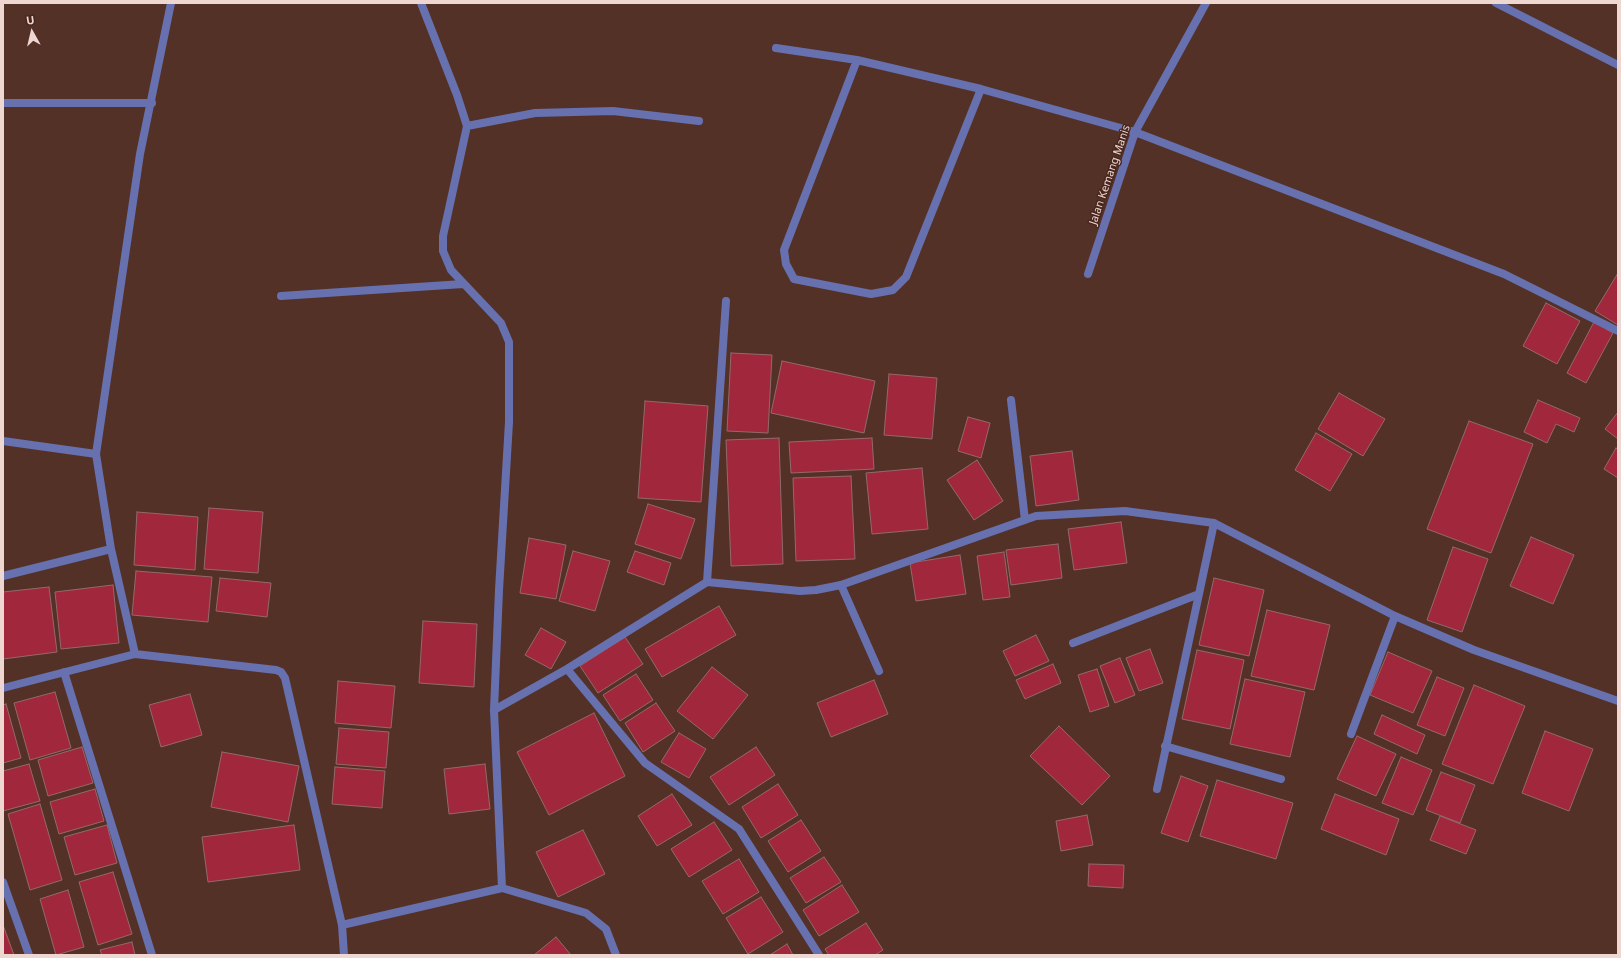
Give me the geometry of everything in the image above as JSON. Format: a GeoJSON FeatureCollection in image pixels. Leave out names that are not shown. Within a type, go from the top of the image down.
{"type":"FeatureCollection","features":[{"type":"Feature","properties":{"kind":"street"},"geometry":{"type":"LineString","coordinates":[[135,654],[111,549],[96,454],[140,154],[152,103],[171,3]]}},
{"type":"Feature","properties":{"kind":"street"},"geometry":{"type":"LineString","coordinates":[[421,3],[457,95],[467,126],[443,236],[443,251],[451,270],[501,323],[509,342],[509,422],[499,590],[494,710],[502,888]]}},
{"type":"Feature","properties":{"kind":"street","name":"Jalan Kemang Manis"},"geometry":{"type":"LineString","coordinates":[[1088,274],[1135,132],[1206,3]]}},
{"type":"Feature","properties":{"kind":"street"},"geometry":{"type":"LineString","coordinates":[[1496,3],[1618,65]]}},
{"type":"Feature","properties":{"kind":"street"},"geometry":{"type":"LineString","coordinates":[[776,48],[857,60],[981,89],[1135,132],[1504,274],[1618,331]]}},
{"type":"Feature","properties":{"kind":"street"},"geometry":{"type":"LineString","coordinates":[[857,60],[784,250],[786,264],[794,279],[871,294],[893,290],[906,277],[981,89]]}},
{"type":"Feature","properties":{"kind":"street"},"geometry":{"type":"LineString","coordinates":[[3,103],[152,103]]}},
{"type":"Feature","properties":{"kind":"street"},"geometry":{"type":"LineString","coordinates":[[467,126],[536,113],[613,111],[699,121]]}},
{"type":"Feature","properties":{"kind":"street"},"geometry":{"type":"LineString","coordinates":[[281,296],[463,284]]}},
{"type":"Feature","properties":{"kind":"street"},"geometry":{"type":"LineString","coordinates":[[707,582],[726,300]]}},
{"type":"Feature","properties":{"kind":"street"},"geometry":{"type":"LineString","coordinates":[[1011,400],[1025,520]]}},
{"type":"Feature","properties":{"kind":"street"},"geometry":{"type":"LineString","coordinates":[[3,441],[96,454]]}},
{"type":"Feature","properties":{"kind":"street"},"geometry":{"type":"LineString","coordinates":[[494,710],[567,669],[707,582],[800,591],[816,590],[841,585],[1036,516],[1125,511],[1214,523],[1395,616],[1474,650],[1618,701]]}},
{"type":"Feature","properties":{"kind":"street"},"geometry":{"type":"LineString","coordinates":[[1156,788],[1214,523]]}},
{"type":"Feature","properties":{"kind":"street"},"geometry":{"type":"LineString","coordinates":[[3,576],[111,549]]}},
{"type":"Feature","properties":{"kind":"street"},"geometry":{"type":"LineString","coordinates":[[841,585],[879,671]]}},
{"type":"Feature","properties":{"kind":"street"},"geometry":{"type":"LineString","coordinates":[[1073,643],[1199,594]]}},
{"type":"Feature","properties":{"kind":"street"},"geometry":{"type":"LineString","coordinates":[[1352,734],[1395,616]]}},
{"type":"Feature","properties":{"kind":"street"},"geometry":{"type":"LineString","coordinates":[[3,688],[135,654],[276,670],[281,672],[285,678],[342,925],[344,955]]}},
{"type":"Feature","properties":{"kind":"street"},"geometry":{"type":"LineString","coordinates":[[567,669],[645,763],[739,829],[819,955]]}},
{"type":"Feature","properties":{"kind":"street"},"geometry":{"type":"LineString","coordinates":[[64,672],[152,955]]}},
{"type":"Feature","properties":{"kind":"street"},"geometry":{"type":"LineString","coordinates":[[1166,746],[1281,779]]}},
{"type":"Feature","properties":{"kind":"street"},"geometry":{"type":"LineString","coordinates":[[3,882],[29,955]]}},
{"type":"Feature","properties":{"kind":"street"},"geometry":{"type":"LineString","coordinates":[[342,925],[502,888],[586,913],[606,929],[616,955]]}},
{"type":"Feature","properties":{"kind":"building"},"geometry":{"type":"Polygon","coordinates":[[[1618,273],[1618,325],[1595,311],[1618,273]]]}},
{"type":"Feature","properties":{"kind":"building"},"geometry":{"type":"Polygon","coordinates":[[[1546,303],[1580,321],[1557,364],[1523,346],[1546,303]]]}},
{"type":"Feature","properties":{"kind":"building"},"geometry":{"type":"Polygon","coordinates":[[[1594,322],[1613,333],[1586,383],[1567,373],[1594,322]]]}},
{"type":"Feature","properties":{"kind":"building"},"geometry":{"type":"Polygon","coordinates":[[[731,353],[772,355],[768,433],[727,431],[731,353]]]}},
{"type":"Feature","properties":{"kind":"building"},"geometry":{"type":"Polygon","coordinates":[[[782,361],[875,381],[864,433],[771,413],[782,361]]]}},
{"type":"Feature","properties":{"kind":"building"},"geometry":{"type":"Polygon","coordinates":[[[889,374],[937,378],[932,439],[884,435],[889,374]]]}},
{"type":"Feature","properties":{"kind":"building"},"geometry":{"type":"Polygon","coordinates":[[[1339,393],[1385,419],[1363,456],[1318,429],[1339,393]]]}},
{"type":"Feature","properties":{"kind":"building"},"geometry":{"type":"Polygon","coordinates":[[[1538,400],[1580,418],[1574,432],[1556,424],[1547,443],[1524,432],[1538,400]]]}},
{"type":"Feature","properties":{"kind":"building"},"geometry":{"type":"Polygon","coordinates":[[[645,401],[708,406],[701,502],[638,498],[645,401]]]}},
{"type":"Feature","properties":{"kind":"building"},"geometry":{"type":"Polygon","coordinates":[[[1618,412],[1618,439],[1605,429],[1618,412]]]}},
{"type":"Feature","properties":{"kind":"building"},"geometry":{"type":"Polygon","coordinates":[[[968,417],[990,423],[981,458],[958,451],[968,417]]]}},
{"type":"Feature","properties":{"kind":"building"},"geometry":{"type":"Polygon","coordinates":[[[1469,421],[1533,444],[1491,553],[1427,529],[1469,421]]]}},
{"type":"Feature","properties":{"kind":"building"},"geometry":{"type":"Polygon","coordinates":[[[1316,433],[1352,454],[1330,491],[1295,470],[1316,433]]]}},
{"type":"Feature","properties":{"kind":"building"},"geometry":{"type":"Polygon","coordinates":[[[779,438],[783,564],[731,566],[726,440],[779,438]]]}},
{"type":"Feature","properties":{"kind":"building"},"geometry":{"type":"Polygon","coordinates":[[[872,438],[874,469],[791,473],[789,442],[872,438]]]}},
{"type":"Feature","properties":{"kind":"building"},"geometry":{"type":"Polygon","coordinates":[[[1616,448],[1618,450],[1618,478],[1604,469],[1616,448]]]}},
{"type":"Feature","properties":{"kind":"building"},"geometry":{"type":"Polygon","coordinates":[[[1072,451],[1079,500],[1036,506],[1030,456],[1072,451]]]}},
{"type":"Feature","properties":{"kind":"building"},"geometry":{"type":"Polygon","coordinates":[[[977,460],[1003,501],[974,520],[947,480],[977,460]]]}},
{"type":"Feature","properties":{"kind":"building"},"geometry":{"type":"Polygon","coordinates":[[[922,468],[928,529],[872,534],[866,473],[922,468]]]}},
{"type":"Feature","properties":{"kind":"building"},"geometry":{"type":"Polygon","coordinates":[[[851,476],[855,559],[796,561],[793,478],[851,476]]]}},
{"type":"Feature","properties":{"kind":"building"},"geometry":{"type":"Polygon","coordinates":[[[648,504],[695,519],[681,559],[635,544],[648,504]]]}},
{"type":"Feature","properties":{"kind":"building"},"geometry":{"type":"Polygon","coordinates":[[[209,508],[263,512],[258,573],[204,569],[209,508]]]}},
{"type":"Feature","properties":{"kind":"building"},"geometry":{"type":"Polygon","coordinates":[[[137,512],[198,517],[195,570],[134,565],[137,512]]]}},
{"type":"Feature","properties":{"kind":"building"},"geometry":{"type":"Polygon","coordinates":[[[1121,522],[1127,563],[1074,570],[1068,529],[1121,522]]]}},
{"type":"Feature","properties":{"kind":"building"},"geometry":{"type":"Polygon","coordinates":[[[1531,537],[1574,555],[1553,604],[1510,586],[1531,537]]]}},
{"type":"Feature","properties":{"kind":"building"},"geometry":{"type":"Polygon","coordinates":[[[529,538],[566,545],[556,599],[520,593],[529,538]]]}},
{"type":"Feature","properties":{"kind":"building"},"geometry":{"type":"Polygon","coordinates":[[[1058,544],[1062,578],[1011,585],[1006,550],[1058,544]]]}},
{"type":"Feature","properties":{"kind":"building"},"geometry":{"type":"Polygon","coordinates":[[[1453,547],[1488,559],[1462,632],[1427,620],[1453,547]]]}},
{"type":"Feature","properties":{"kind":"building"},"geometry":{"type":"Polygon","coordinates":[[[573,551],[610,561],[595,611],[559,601],[573,551]]]}},
{"type":"Feature","properties":{"kind":"building"},"geometry":{"type":"Polygon","coordinates":[[[635,551],[671,563],[664,585],[627,572],[635,551]]]}},
{"type":"Feature","properties":{"kind":"building"},"geometry":{"type":"Polygon","coordinates":[[[1004,552],[1010,597],[983,600],[977,556],[1004,552]]]}},
{"type":"Feature","properties":{"kind":"building"},"geometry":{"type":"Polygon","coordinates":[[[960,555],[966,594],[916,601],[910,563],[960,555]]]}},
{"type":"Feature","properties":{"kind":"building"},"geometry":{"type":"Polygon","coordinates":[[[136,571],[212,577],[208,622],[132,615],[136,571]]]}},
{"type":"Feature","properties":{"kind":"building"},"geometry":{"type":"Polygon","coordinates":[[[220,578],[271,583],[267,617],[216,611],[220,578]]]}},
{"type":"Feature","properties":{"kind":"building"},"geometry":{"type":"Polygon","coordinates":[[[1214,578],[1264,590],[1249,656],[1199,645],[1214,578]]]}},
{"type":"Feature","properties":{"kind":"building"},"geometry":{"type":"Polygon","coordinates":[[[113,585],[119,643],[61,649],[55,592],[113,585]]]}},
{"type":"Feature","properties":{"kind":"building"},"geometry":{"type":"Polygon","coordinates":[[[49,587],[57,652],[3,659],[3,592],[49,587]]]}},
{"type":"Feature","properties":{"kind":"building"},"geometry":{"type":"Polygon","coordinates":[[[719,606],[736,635],[662,677],[645,649],[719,606]]]}},
{"type":"Feature","properties":{"kind":"building"},"geometry":{"type":"Polygon","coordinates":[[[1267,610],[1330,625],[1314,690],[1251,676],[1267,610]]]}},
{"type":"Feature","properties":{"kind":"building"},"geometry":{"type":"Polygon","coordinates":[[[423,621],[477,624],[474,687],[419,683],[423,621]]]}},
{"type":"Feature","properties":{"kind":"building"},"geometry":{"type":"Polygon","coordinates":[[[541,628],[566,642],[551,669],[525,655],[541,628]]]}},
{"type":"Feature","properties":{"kind":"building"},"geometry":{"type":"Polygon","coordinates":[[[1036,635],[1049,661],[1015,676],[1003,651],[1036,635]]]}},
{"type":"Feature","properties":{"kind":"building"},"geometry":{"type":"Polygon","coordinates":[[[625,637],[643,664],[598,693],[580,666],[625,637]]]}},
{"type":"Feature","properties":{"kind":"building"},"geometry":{"type":"Polygon","coordinates":[[[1150,649],[1163,683],[1139,691],[1126,658],[1150,649]]]}},
{"type":"Feature","properties":{"kind":"building"},"geometry":{"type":"Polygon","coordinates":[[[1197,650],[1244,660],[1230,729],[1182,719],[1197,650]]]}},
{"type":"Feature","properties":{"kind":"building"},"geometry":{"type":"Polygon","coordinates":[[[1388,652],[1432,671],[1413,713],[1370,695],[1388,652]]]}},
{"type":"Feature","properties":{"kind":"building"},"geometry":{"type":"Polygon","coordinates":[[[1120,658],[1135,695],[1115,703],[1100,666],[1120,658]]]}},
{"type":"Feature","properties":{"kind":"building"},"geometry":{"type":"Polygon","coordinates":[[[1053,664],[1061,683],[1025,699],[1016,680],[1053,664]]]}},
{"type":"Feature","properties":{"kind":"building"},"geometry":{"type":"Polygon","coordinates":[[[712,667],[748,695],[713,739],[677,711],[712,667]]]}},
{"type":"Feature","properties":{"kind":"building"},"geometry":{"type":"Polygon","coordinates":[[[1097,669],[1109,706],[1090,712],[1078,675],[1097,669]]]}},
{"type":"Feature","properties":{"kind":"building"},"geometry":{"type":"Polygon","coordinates":[[[636,674],[653,700],[620,721],[603,695],[636,674]]]}},
{"type":"Feature","properties":{"kind":"building"},"geometry":{"type":"Polygon","coordinates":[[[1437,677],[1464,688],[1445,736],[1417,725],[1437,677]]]}},
{"type":"Feature","properties":{"kind":"building"},"geometry":{"type":"Polygon","coordinates":[[[1245,679],[1305,692],[1290,757],[1230,744],[1245,679]]]}},
{"type":"Feature","properties":{"kind":"building"},"geometry":{"type":"Polygon","coordinates":[[[874,680],[888,714],[831,737],[817,703],[874,680]]]}},
{"type":"Feature","properties":{"kind":"building"},"geometry":{"type":"Polygon","coordinates":[[[338,681],[395,686],[391,728],[335,723],[338,681]]]}},
{"type":"Feature","properties":{"kind":"building"},"geometry":{"type":"Polygon","coordinates":[[[1474,685],[1525,706],[1493,784],[1442,764],[1474,685]]]}},
{"type":"Feature","properties":{"kind":"building"},"geometry":{"type":"Polygon","coordinates":[[[55,692],[71,748],[30,760],[14,703],[55,692]]]}},
{"type":"Feature","properties":{"kind":"building"},"geometry":{"type":"Polygon","coordinates":[[[190,694],[202,735],[161,747],[149,705],[190,694]]]}},
{"type":"Feature","properties":{"kind":"building"},"geometry":{"type":"Polygon","coordinates":[[[656,703],[675,731],[643,752],[625,723],[656,703]]]}},
{"type":"Feature","properties":{"kind":"building"},"geometry":{"type":"Polygon","coordinates":[[[6,704],[21,758],[3,763],[3,705],[6,704]]]}},
{"type":"Feature","properties":{"kind":"building"},"geometry":{"type":"Polygon","coordinates":[[[594,713],[625,776],[549,815],[517,752],[594,713]]]}},
{"type":"Feature","properties":{"kind":"building"},"geometry":{"type":"Polygon","coordinates":[[[1382,715],[1425,735],[1417,754],[1374,734],[1382,715]]]}},
{"type":"Feature","properties":{"kind":"building"},"geometry":{"type":"Polygon","coordinates":[[[1059,726],[1110,776],[1082,805],[1030,756],[1059,726]]]}},
{"type":"Feature","properties":{"kind":"building"},"geometry":{"type":"Polygon","coordinates":[[[339,728],[389,732],[386,768],[336,764],[339,728]]]}},
{"type":"Feature","properties":{"kind":"building"},"geometry":{"type":"Polygon","coordinates":[[[1545,731],[1593,749],[1569,811],[1522,793],[1545,731]]]}},
{"type":"Feature","properties":{"kind":"building"},"geometry":{"type":"Polygon","coordinates":[[[679,733],[706,749],[689,778],[661,762],[679,733]]]}},
{"type":"Feature","properties":{"kind":"building"},"geometry":{"type":"Polygon","coordinates":[[[1357,736],[1396,754],[1376,796],[1337,779],[1357,736]]]}},
{"type":"Feature","properties":{"kind":"building"},"geometry":{"type":"Polygon","coordinates":[[[82,747],[93,783],[48,796],[38,760],[82,747]]]}},
{"type":"Feature","properties":{"kind":"building"},"geometry":{"type":"Polygon","coordinates":[[[756,747],[775,775],[729,805],[710,777],[756,747]]]}},
{"type":"Feature","properties":{"kind":"building"},"geometry":{"type":"Polygon","coordinates":[[[222,752],[299,766],[288,822],[211,807],[222,752]]]}},
{"type":"Feature","properties":{"kind":"building"},"geometry":{"type":"Polygon","coordinates":[[[1401,757],[1432,770],[1413,815],[1382,803],[1401,757]]]}},
{"type":"Feature","properties":{"kind":"building"},"geometry":{"type":"Polygon","coordinates":[[[29,764],[40,801],[3,811],[3,771],[29,764]]]}},
{"type":"Feature","properties":{"kind":"building"},"geometry":{"type":"Polygon","coordinates":[[[485,764],[490,809],[449,814],[444,769],[485,764]]]}},
{"type":"Feature","properties":{"kind":"building"},"geometry":{"type":"Polygon","coordinates":[[[335,767],[385,771],[382,808],[332,804],[335,767]]]}},
{"type":"Feature","properties":{"kind":"building"},"geometry":{"type":"Polygon","coordinates":[[[1441,772],[1475,785],[1460,823],[1426,810],[1441,772]]]}},
{"type":"Feature","properties":{"kind":"building"},"geometry":{"type":"Polygon","coordinates":[[[1181,776],[1208,786],[1188,842],[1161,833],[1181,776]]]}},
{"type":"Feature","properties":{"kind":"building"},"geometry":{"type":"Polygon","coordinates":[[[1217,780],[1293,803],[1276,859],[1200,836],[1217,780]]]}},
{"type":"Feature","properties":{"kind":"building"},"geometry":{"type":"Polygon","coordinates":[[[778,784],[798,815],[761,838],[742,807],[778,784]]]}},
{"type":"Feature","properties":{"kind":"building"},"geometry":{"type":"Polygon","coordinates":[[[95,789],[104,821],[59,834],[50,802],[95,789]]]}},
{"type":"Feature","properties":{"kind":"building"},"geometry":{"type":"Polygon","coordinates":[[[672,794],[692,825],[657,846],[638,816],[672,794]]]}},
{"type":"Feature","properties":{"kind":"building"},"geometry":{"type":"Polygon","coordinates":[[[1335,794],[1399,819],[1386,855],[1321,829],[1335,794]]]}},
{"type":"Feature","properties":{"kind":"building"},"geometry":{"type":"Polygon","coordinates":[[[40,804],[62,880],[30,890],[8,814],[40,804]]]}},
{"type":"Feature","properties":{"kind":"building"},"geometry":{"type":"Polygon","coordinates":[[[1087,815],[1093,845],[1061,851],[1056,821],[1087,815]]]}},
{"type":"Feature","properties":{"kind":"building"},"geometry":{"type":"Polygon","coordinates":[[[1440,816],[1476,830],[1466,854],[1430,840],[1440,816]]]}},
{"type":"Feature","properties":{"kind":"building"},"geometry":{"type":"Polygon","coordinates":[[[801,820],[821,851],[788,872],[768,841],[801,820]]]}},
{"type":"Feature","properties":{"kind":"building"},"geometry":{"type":"Polygon","coordinates":[[[714,822],[732,850],[689,877],[671,849],[714,822]]]}},
{"type":"Feature","properties":{"kind":"building"},"geometry":{"type":"Polygon","coordinates":[[[107,825],[117,863],[75,875],[64,837],[107,825]]]}},
{"type":"Feature","properties":{"kind":"building"},"geometry":{"type":"Polygon","coordinates":[[[294,825],[300,870],[208,882],[202,837],[294,825]]]}},
{"type":"Feature","properties":{"kind":"building"},"geometry":{"type":"Polygon","coordinates":[[[583,830],[605,874],[558,897],[536,852],[583,830]]]}},
{"type":"Feature","properties":{"kind":"building"},"geometry":{"type":"Polygon","coordinates":[[[824,857],[841,882],[806,903],[790,878],[824,857]]]}},
{"type":"Feature","properties":{"kind":"building"},"geometry":{"type":"Polygon","coordinates":[[[739,859],[759,892],[723,914],[702,881],[739,859]]]}},
{"type":"Feature","properties":{"kind":"building"},"geometry":{"type":"Polygon","coordinates":[[[1089,864],[1124,865],[1123,888],[1088,886],[1089,864]]]}},
{"type":"Feature","properties":{"kind":"building"},"geometry":{"type":"Polygon","coordinates":[[[113,872],[132,934],[98,945],[79,882],[113,872]]]}},
{"type":"Feature","properties":{"kind":"building"},"geometry":{"type":"Polygon","coordinates":[[[842,885],[859,912],[819,936],[803,910],[842,885]]]}},
{"type":"Feature","properties":{"kind":"building"},"geometry":{"type":"Polygon","coordinates":[[[68,890],[84,947],[56,955],[40,899],[68,890]]]}},
{"type":"Feature","properties":{"kind":"building"},"geometry":{"type":"Polygon","coordinates":[[[761,897],[783,932],[748,954],[726,918],[761,897]]]}},
{"type":"Feature","properties":{"kind":"building"},"geometry":{"type":"Polygon","coordinates":[[[866,923],[883,950],[875,955],[829,955],[825,949],[866,923]]]}},
{"type":"Feature","properties":{"kind":"building"},"geometry":{"type":"Polygon","coordinates":[[[3,925],[14,955],[3,955],[3,925]]]}},
{"type":"Feature","properties":{"kind":"building"},"geometry":{"type":"Polygon","coordinates":[[[556,937],[571,955],[534,955],[556,937]]]}},
{"type":"Feature","properties":{"kind":"building"},"geometry":{"type":"Polygon","coordinates":[[[132,942],[135,955],[102,955],[100,950],[132,942]]]}},
{"type":"Feature","properties":{"kind":"building"},"geometry":{"type":"Polygon","coordinates":[[[787,944],[793,955],[770,955],[787,944]]]}}]}
